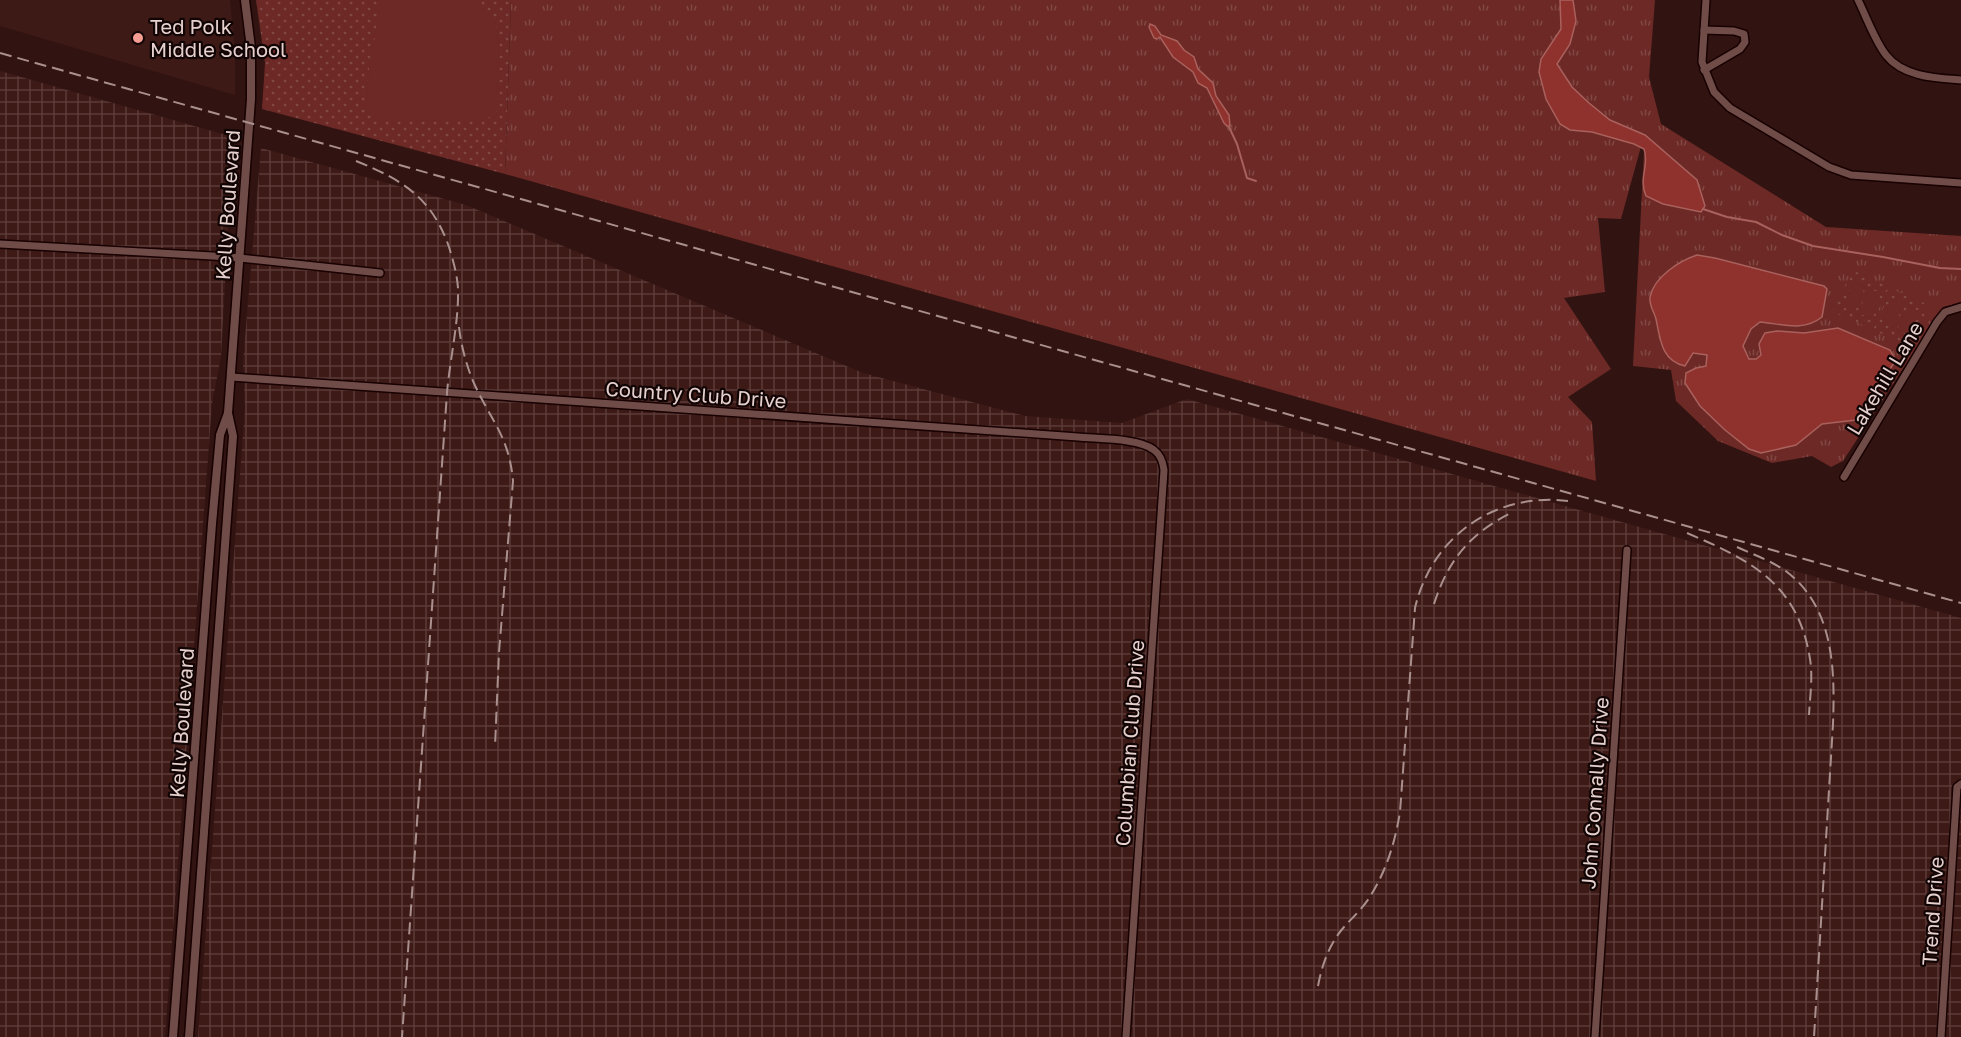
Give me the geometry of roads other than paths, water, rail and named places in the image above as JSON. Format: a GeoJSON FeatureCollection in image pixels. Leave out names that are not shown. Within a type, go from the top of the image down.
{"type":"FeatureCollection","features":[{"type":"Feature","properties":{"kind":"street","name":"Kelly Boulevard"},"geometry":{"type":"LineString","coordinates":[[173,1034],[212,524],[220,435],[228,412],[240,258],[252,72],[245,0]]}},
{"type":"Feature","properties":{"kind":"street"},"geometry":{"type":"LineString","coordinates":[[1706,0],[1702,62],[1714,92],[1730,108],[1829,167],[1851,175],[1961,183]]}},
{"type":"Feature","properties":{"kind":"street"},"geometry":{"type":"LineString","coordinates":[[1858,0],[1886,55],[1897,65],[1932,78],[1961,80]]}},
{"type":"Feature","properties":{"kind":"street"},"geometry":{"type":"LineString","coordinates":[[1704,30],[1734,31],[1744,34],[1745,42],[1740,49],[1704,70]]}},
{"type":"Feature","properties":{"kind":"street"},"geometry":{"type":"LineString","coordinates":[[0,244],[240,258],[380,273]]}},
{"type":"Feature","properties":{"kind":"street","name":"Lakehill Lane"},"geometry":{"type":"LineString","coordinates":[[1844,477],[1937,322],[1945,312],[1961,307]]}},
{"type":"Feature","properties":{"kind":"street","name":"Country Club Drive"},"geometry":{"type":"LineString","coordinates":[[231,377],[1078,437],[1131,442],[1151,447],[1157,452]]}},
{"type":"Feature","properties":{"kind":"street","name":"Kelly Boulevard"},"geometry":{"type":"LineString","coordinates":[[189,1034],[232,436],[228,412]]}},
{"type":"Feature","properties":{"kind":"street","name":"Columbian Club Drive"},"geometry":{"type":"LineString","coordinates":[[1126,1037],[1164,470],[1163,462],[1157,452]]}},
{"type":"Feature","properties":{"kind":"street"},"geometry":{"type":"LineString","coordinates":[[212,524],[226,524]]}},
{"type":"Feature","properties":{"kind":"street","name":"John Connally Drive"},"geometry":{"type":"LineString","coordinates":[[1595,1037],[1627,550]]}},
{"type":"Feature","properties":{"kind":"street"},"geometry":{"type":"LineString","coordinates":[[198,720],[213,722]]}},
{"type":"Feature","properties":{"kind":"street","name":"Trend Drive"},"geometry":{"type":"LineString","coordinates":[[1941,1037],[1959,786]]}},
{"type":"Feature","properties":{"kind":"street"},"geometry":{"type":"LineString","coordinates":[[183,909],[199,910]]}},
{"type":"Feature","properties":{"kind":"street"},"geometry":{"type":"LineString","coordinates":[[173,1034],[189,1034]]}},
{"type":"Feature","properties":{"kind":"waterway"},"geometry":{"type":"LineString","coordinates":[[1229,127],[1237,144],[1247,178],[1256,181]]}},
{"type":"Feature","properties":{"kind":"waterway"},"geometry":{"type":"LineString","coordinates":[[1703,209],[1727,217],[1756,222],[1782,235],[1813,246],[1940,268],[1961,269]]}},
{"type":"Feature","properties":{"kind":"railway"},"geometry":{"type":"LineString","coordinates":[[0,53],[1961,603]]}},
{"type":"Feature","properties":{"kind":"railway"},"geometry":{"type":"LineString","coordinates":[[356,161],[402,184],[424,203],[442,230],[449,247],[458,288],[447,393],[402,1037]]}},
{"type":"Feature","properties":{"kind":"railway"},"geometry":{"type":"LineString","coordinates":[[459,327],[468,368],[479,395],[503,439],[513,481],[499,652],[495,747]]}},
{"type":"Feature","properties":{"kind":"railway"},"geometry":{"type":"LineString","coordinates":[[1318,986],[1330,948],[1371,895],[1382,875],[1393,845],[1400,812],[1415,608],[1423,582],[1436,560],[1452,540],[1470,524],[1492,512],[1516,504],[1541,500],[1568,501]]}},
{"type":"Feature","properties":{"kind":"railway"},"geometry":{"type":"LineString","coordinates":[[1434,604],[1446,574],[1463,549],[1485,529],[1513,512]]}},
{"type":"Feature","properties":{"kind":"railway"},"geometry":{"type":"LineString","coordinates":[[1687,533],[1731,553],[1750,565],[1768,578],[1795,611],[1804,633],[1810,659],[1809,715]]}},
{"type":"Feature","properties":{"kind":"railway"},"geometry":{"type":"LineString","coordinates":[[1737,547],[1781,568],[1803,587],[1823,622],[1832,662],[1833,724],[1814,1037]]}},
{"type":"Feature","properties":{"kind":"place","name":"Ted Polk Middle School"},"geometry":{"type":"Point","coordinates":[138,38]}}]}
